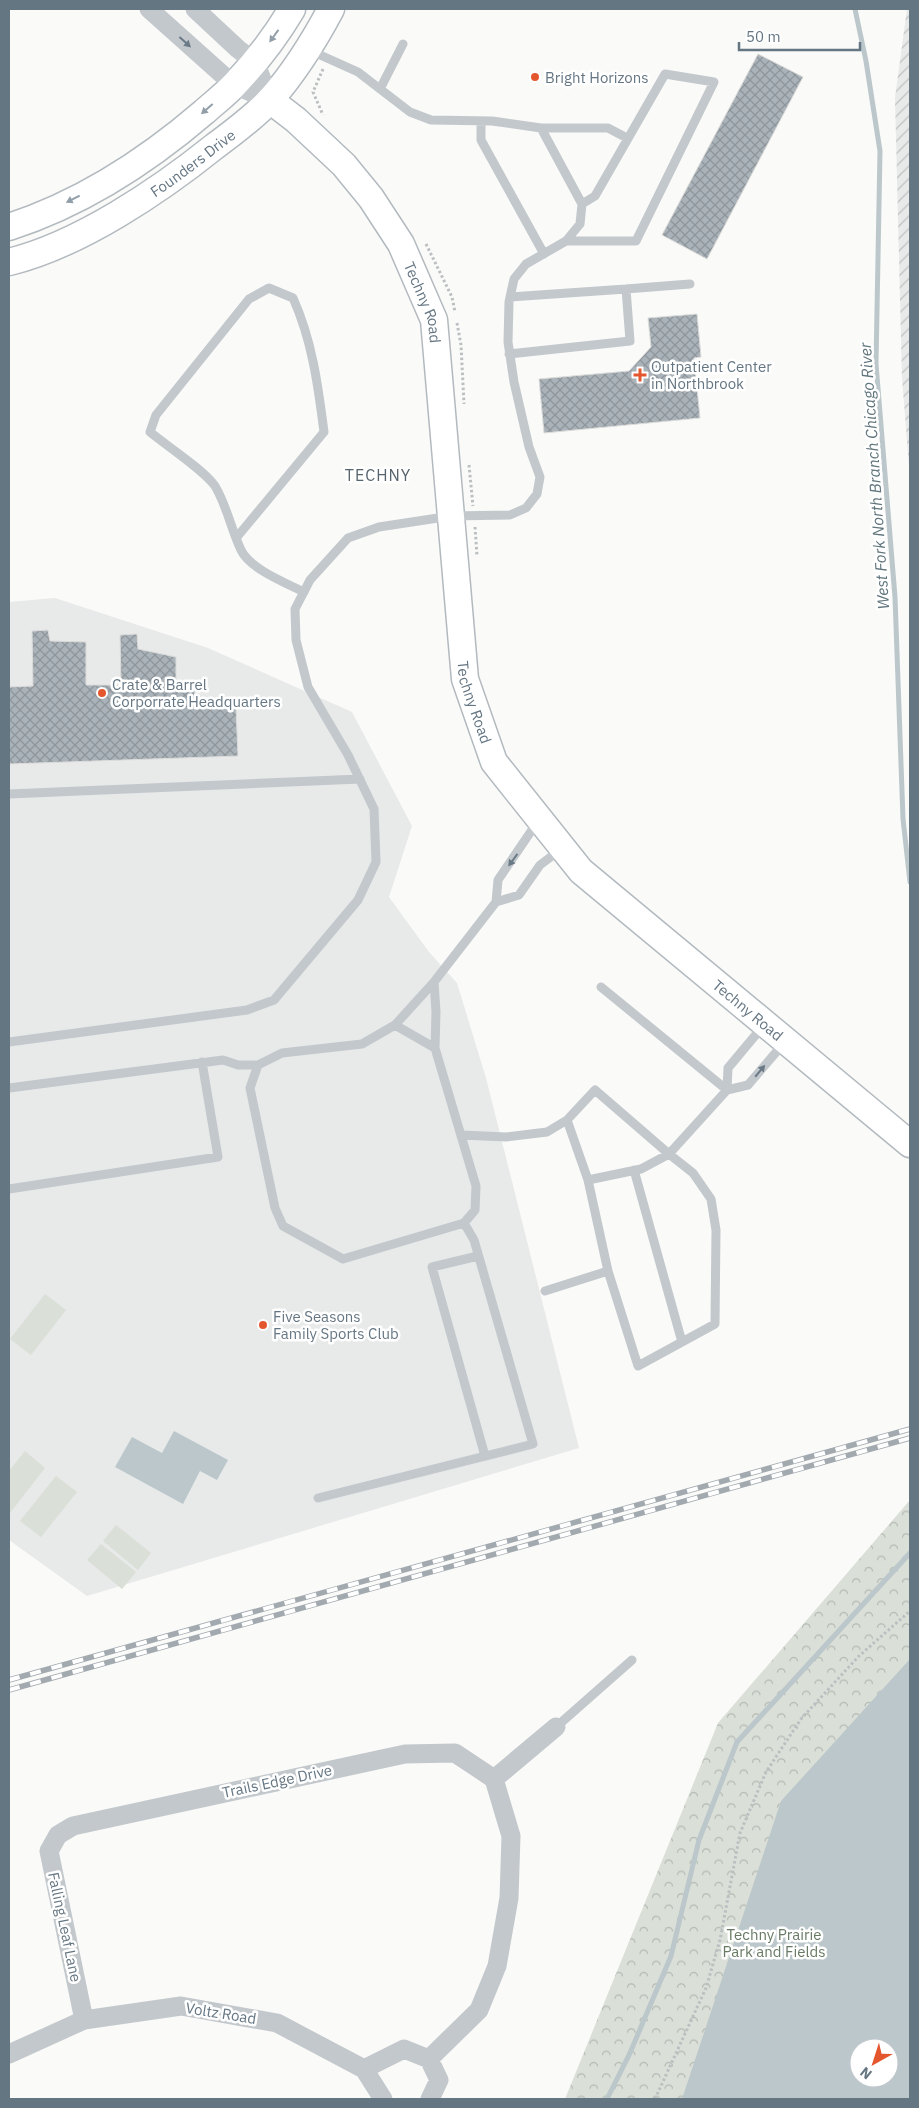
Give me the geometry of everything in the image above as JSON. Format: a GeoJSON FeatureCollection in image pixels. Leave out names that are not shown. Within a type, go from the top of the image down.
{"type":"FeatureCollection","features":[{"type":"Feature","properties":{"kind":"main road","name":"Founders Drive"},"geometry":{"type":"LineString","coordinates":[[9,227],[37,216],[135,166],[190,124],[234,86],[255,62],[292,9]]}},
{"type":"Feature","properties":{"kind":"main road","name":"Founders Drive"},"geometry":{"type":"LineString","coordinates":[[9,262],[27,258],[85,233],[170,180],[234,132],[318,54],[331,9]]}},
{"type":"Feature","properties":{"kind":"main road","name":"Techny Road"},"geometry":{"type":"LineString","coordinates":[[270,100],[296,120],[344,165],[371,198],[401,244],[434,320],[463,516],[465,679],[494,762],[581,871],[910,1144]]}},
{"type":"Feature","properties":{"kind":"street"},"geometry":{"type":"LineString","coordinates":[[149,9],[234,86],[270,100]]}},
{"type":"Feature","properties":{"kind":"street"},"geometry":{"type":"LineString","coordinates":[[195,9],[238,49],[255,62],[270,100]]}},
{"type":"Feature","properties":{"kind":"street"},"geometry":{"type":"LineString","coordinates":[[429,2059],[479,2010],[497,1966],[509,1898],[511,1836],[494,1779],[556,1727]]}},
{"type":"Feature","properties":{"kind":"street","name":"Trails Edge Drive"},"geometry":{"type":"LineString","coordinates":[[58,1836],[73,1826],[405,1754],[455,1753],[494,1779]]}},
{"type":"Feature","properties":{"kind":"street","name":"Falling Leaf Lane"},"geometry":{"type":"LineString","coordinates":[[58,1836],[49,1851],[84,2020]]}},
{"type":"Feature","properties":{"kind":"street","name":"Voltz Road"},"geometry":{"type":"LineString","coordinates":[[9,2054],[84,2020],[181,2006],[191,2007],[277,2022],[364,2069],[384,2099]]}},
{"type":"Feature","properties":{"kind":"street"},"geometry":{"type":"LineString","coordinates":[[364,2069],[404,2049],[429,2059],[439,2080],[430,2099]]}},
{"type":"Feature","properties":{"kind":"lane"},"geometry":{"type":"LineString","coordinates":[[380,90],[403,44]]}},
{"type":"Feature","properties":{"kind":"lane"},"geometry":{"type":"LineString","coordinates":[[318,54],[358,72],[410,112],[431,120],[481,121],[541,128],[608,128],[627,138]]}},
{"type":"Feature","properties":{"kind":"lane"},"geometry":{"type":"LineString","coordinates":[[566,241],[636,241],[714,82],[665,74],[595,196],[582,204]]}},
{"type":"Feature","properties":{"kind":"lane"},"geometry":{"type":"LineString","coordinates":[[481,121],[481,140],[544,254]]}},
{"type":"Feature","properties":{"kind":"lane"},"geometry":{"type":"LineString","coordinates":[[9,1042],[247,1010],[274,1000],[358,900],[376,862],[374,809],[348,755],[308,687],[296,640],[295,610],[310,580],[348,538],[379,527],[463,516],[510,515],[526,508],[537,494],[540,477],[529,447],[508,342],[510,297],[514,279],[526,264],[566,241],[580,224],[582,204],[541,128]]}},
{"type":"Feature","properties":{"kind":"lane"},"geometry":{"type":"LineString","coordinates":[[510,297],[690,284]]}},
{"type":"Feature","properties":{"kind":"lane"},"geometry":{"type":"LineString","coordinates":[[237,538],[324,432],[317,374],[304,322],[293,298],[269,288],[249,299],[156,415],[150,432],[186,459],[214,485],[229,514],[237,538],[242,552],[263,572],[304,592]]}},
{"type":"Feature","properties":{"kind":"lane"},"geometry":{"type":"LineString","coordinates":[[510,354],[630,341],[626,289]]}},
{"type":"Feature","properties":{"kind":"lane"},"geometry":{"type":"LineString","coordinates":[[9,794],[360,779]]}},
{"type":"Feature","properties":{"kind":"lane"},"geometry":{"type":"LineString","coordinates":[[9,1088],[223,1060],[238,1065],[258,1065],[282,1053],[362,1044],[395,1025],[434,982],[496,902],[498,880],[540,819]]}},
{"type":"Feature","properties":{"kind":"lane"},"geometry":{"type":"LineString","coordinates":[[496,902],[519,895],[540,865],[563,848]]}},
{"type":"Feature","properties":{"kind":"lane"},"geometry":{"type":"LineString","coordinates":[[258,1065],[250,1088],[276,1208],[283,1226],[344,1259],[464,1223],[475,1210],[476,1186],[435,1048],[436,1012],[434,982]]}},
{"type":"Feature","properties":{"kind":"lane"},"geometry":{"type":"LineString","coordinates":[[601,987],[727,1090]]}},
{"type":"Feature","properties":{"kind":"lane"},"geometry":{"type":"LineString","coordinates":[[727,1090],[728,1068],[765,1024]]}},
{"type":"Feature","properties":{"kind":"lane"},"geometry":{"type":"LineString","coordinates":[[395,1025],[435,1048]]}},
{"type":"Feature","properties":{"kind":"lane"},"geometry":{"type":"LineString","coordinates":[[588,1180],[634,1170],[669,1154],[727,1090],[748,1085],[786,1041]]}},
{"type":"Feature","properties":{"kind":"lane"},"geometry":{"type":"LineString","coordinates":[[9,1189],[218,1157],[202,1062]]}},
{"type":"Feature","properties":{"kind":"lane"},"geometry":{"type":"LineString","coordinates":[[461,1135],[506,1137],[547,1132],[567,1120],[595,1090],[669,1154],[694,1173],[711,1199],[716,1230],[715,1324],[638,1366],[608,1271],[588,1180],[567,1120]]}},
{"type":"Feature","properties":{"kind":"lane"},"geometry":{"type":"LineString","coordinates":[[634,1170],[682,1342]]}},
{"type":"Feature","properties":{"kind":"lane"},"geometry":{"type":"LineString","coordinates":[[318,1498],[533,1444],[474,1240],[464,1223]]}},
{"type":"Feature","properties":{"kind":"lane"},"geometry":{"type":"LineString","coordinates":[[478,1256],[432,1267],[485,1456]]}},
{"type":"Feature","properties":{"kind":"lane"},"geometry":{"type":"LineString","coordinates":[[545,1291],[608,1271]]}},
{"type":"Feature","properties":{"kind":"lane"},"geometry":{"type":"LineString","coordinates":[[556,1727],[632,1660]]}},
{"type":"Feature","properties":{"kind":"path"},"geometry":{"type":"LineString","coordinates":[[318,54],[312,92],[324,118]]}},
{"type":"Feature","properties":{"kind":"path"},"geometry":{"type":"LineString","coordinates":[[422,237],[452,297],[461,345],[464,408]]}},
{"type":"Feature","properties":{"kind":"path"},"geometry":{"type":"LineString","coordinates":[[469,456],[463,516],[478,563]]}},
{"type":"Feature","properties":{"kind":"path"},"geometry":{"type":"LineString","coordinates":[[655,2099],[706,1988],[720,1940],[740,1833],[766,1772],[801,1719],[859,1656],[910,1611]]}},
{"type":"Feature","properties":{"kind":"shaded area"},"geometry":{"type":"Polygon","coordinates":[[[907,9],[910,9],[910,479],[902,378],[895,98],[907,9]]]}},
{"type":"Feature","properties":{"kind":"shaded area"},"geometry":{"type":"Polygon","coordinates":[[[55,598],[208,648],[352,712],[412,826],[389,897],[429,952],[457,983],[486,1078],[579,1448],[87,1596],[9,1540],[9,602],[55,598]]]}},
{"type":"Feature","properties":{"kind":"shaded area"},"geometry":{"type":"Polygon","coordinates":[[[174,1431],[228,1460],[217,1480],[200,1471],[183,1504],[115,1467],[132,1437],[162,1453],[174,1431]]]}},
{"type":"Feature","properties":{"kind":"shaded area"},"geometry":{"type":"Polygon","coordinates":[[[910,1659],[910,2099],[682,2099],[781,1801],[910,1659]]]}},
{"type":"Feature","properties":{"kind":"green space"},"geometry":{"type":"Polygon","coordinates":[[[45,1294],[66,1310],[31,1355],[10,1339],[45,1294]]]}},
{"type":"Feature","properties":{"kind":"green space"},"geometry":{"type":"Polygon","coordinates":[[[25,1451],[45,1468],[10,1513],[9,1471],[25,1451]]]}},
{"type":"Feature","properties":{"kind":"green space"},"geometry":{"type":"Polygon","coordinates":[[[56,1476],[77,1492],[41,1537],[20,1521],[56,1476]]]}},
{"type":"Feature","properties":{"kind":"green space","name":"Techny Prairie Park and Fields"},"geometry":{"type":"Polygon","coordinates":[[[910,1500],[910,2099],[565,2099],[718,1723],[910,1500]]]}},
{"type":"Feature","properties":{"kind":"green space"},"geometry":{"type":"Polygon","coordinates":[[[116,1525],[151,1553],[138,1570],[103,1541],[116,1525]]]}},
{"type":"Feature","properties":{"kind":"green space"},"geometry":{"type":"Polygon","coordinates":[[[101,1544],[136,1572],[122,1589],[87,1560],[101,1544]]]}},
{"type":"Feature","properties":{"kind":"building"},"geometry":{"type":"Polygon","coordinates":[[[758,54],[803,77],[707,259],[662,235],[758,54]]]}},
{"type":"Feature","properties":{"kind":"building","name":"Outpatient Center in Northbrook"},"geometry":{"type":"Polygon","coordinates":[[[697,314],[701,357],[694,358],[700,418],[544,433],[539,379],[629,371],[651,347],[648,318],[697,314]]]}},
{"type":"Feature","properties":{"kind":"building","name":"Crate & Barrel Corporrate Headquarters"},"geometry":{"type":"Polygon","coordinates":[[[48,630],[50,641],[86,642],[86,685],[121,685],[120,635],[137,634],[138,649],[176,657],[176,687],[195,687],[194,709],[236,708],[238,756],[9,764],[9,687],[33,686],[32,631],[48,630]]]}},
{"type":"Feature","properties":{"kind":"waterway","name":"West Fork North Branch Chicago River"},"geometry":{"type":"LineString","coordinates":[[855,9],[866,61],[880,151],[876,364],[895,597],[903,819],[910,882]]}},
{"type":"Feature","properties":{"kind":"waterway","name":"West Fork North Branch Chicago River"},"geometry":{"type":"LineString","coordinates":[[607,2099],[630,2053],[671,1956],[699,1840],[737,1742],[910,1553]]}},
{"type":"Feature","properties":{"kind":"railway"},"geometry":{"type":"LineString","coordinates":[[9,1680],[910,1429]]}},
{"type":"Feature","properties":{"kind":"railway"},"geometry":{"type":"LineString","coordinates":[[9,1690],[910,1438]]}},
{"type":"Feature","properties":{"kind":"place","name":"Bright Horizons"},"geometry":{"type":"Point","coordinates":[535,77]}},
{"type":"Feature","properties":{"kind":"place","name":"Outpatient Center in Northbrook"},"geometry":{"type":"Point","coordinates":[640,375]}},
{"type":"Feature","properties":{"kind":"place","name":"Crate & Barrel Corporrate Headquarters"},"geometry":{"type":"Point","coordinates":[102,693]}},
{"type":"Feature","properties":{"kind":"place","name":"Five Seasons Family Sports Club"},"geometry":{"type":"Point","coordinates":[263,1325]}},
{"type":"Feature","properties":{"kind":"district","name":"TECHNY"},"geometry":{"type":"Point","coordinates":[378,475]}}]}
